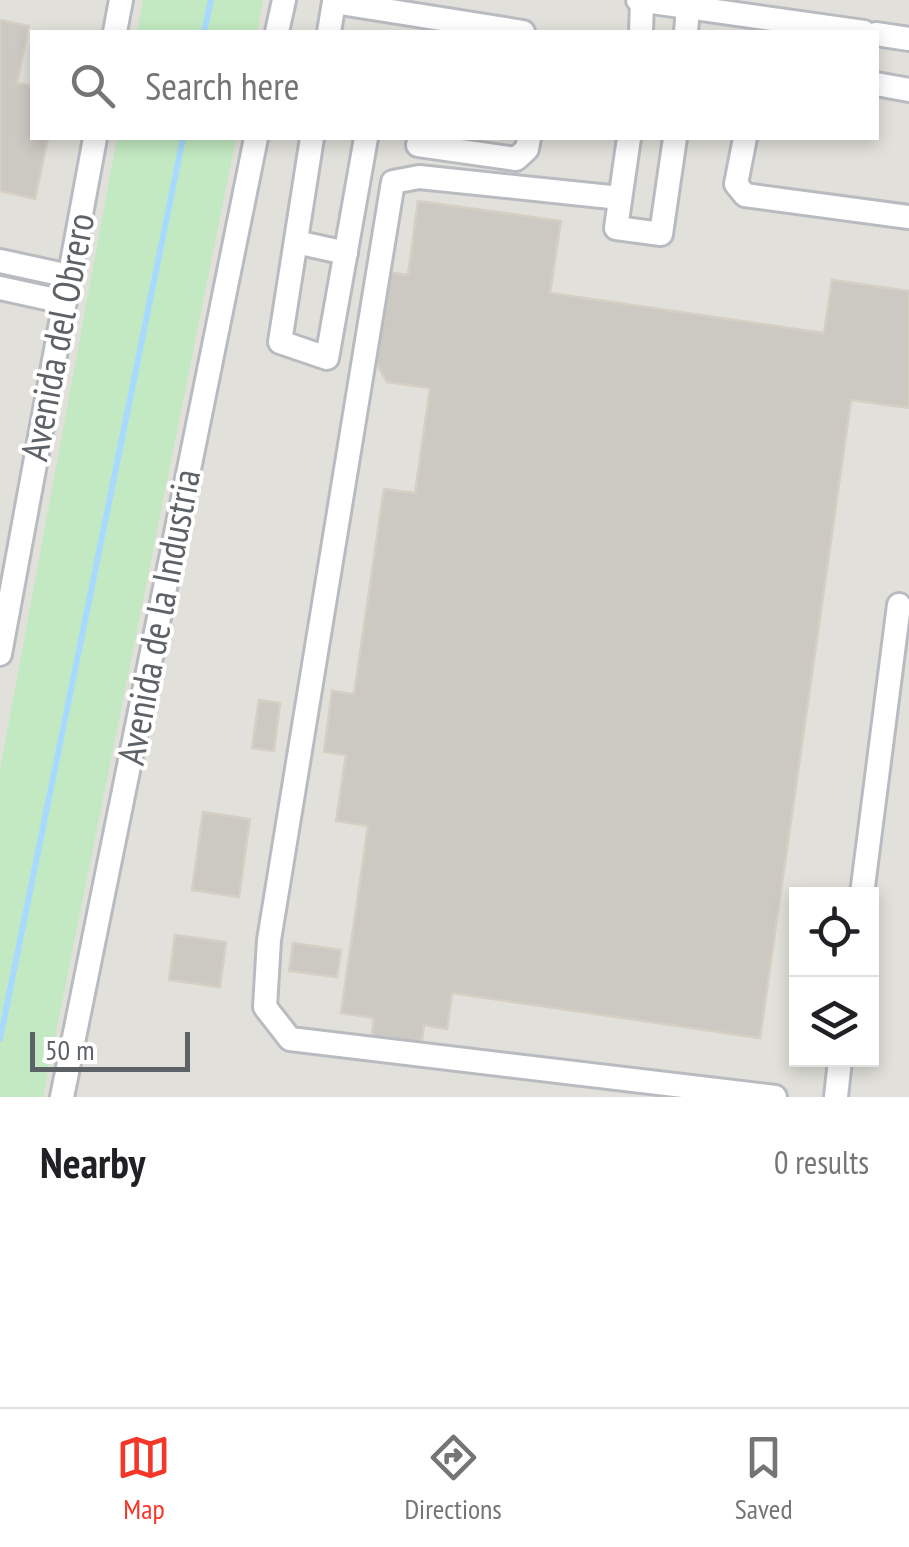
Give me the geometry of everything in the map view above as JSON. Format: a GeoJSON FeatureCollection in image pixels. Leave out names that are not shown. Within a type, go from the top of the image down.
{"type":"FeatureCollection","features":[{"type":"Feature","properties":{"kind":"street"},"geometry":{"type":"LineString","coordinates":[[115,30],[121,0]]}},
{"type":"Feature","properties":{"kind":"street"},"geometry":{"type":"LineString","coordinates":[[641,30],[640,0],[850,30]]}},
{"type":"Feature","properties":{"kind":"street"},"geometry":{"type":"LineString","coordinates":[[329,30],[334,2],[387,22],[496,30]]}},
{"type":"Feature","properties":{"kind":"street"},"geometry":{"type":"LineString","coordinates":[[686,30],[688,7]]}},
{"type":"Feature","properties":{"kind":"street"},"geometry":{"type":"LineString","coordinates":[[879,34],[909,39]]}},
{"type":"Feature","properties":{"kind":"street"},"geometry":{"type":"LineString","coordinates":[[879,85],[909,90]]}},
{"type":"Feature","properties":{"kind":"street","name":"Avenida del Obrero"},"geometry":{"type":"LineString","coordinates":[[0,654],[4,615],[96,140]]}},
{"type":"Feature","properties":{"kind":"street","name":"Avenida de la Industria"},"geometry":{"type":"LineString","coordinates":[[62,1097],[256,140]]}},
{"type":"Feature","properties":{"kind":"street"},"geometry":{"type":"LineString","coordinates":[[312,140],[280,342],[328,358],[346,254],[358,140]]}},
{"type":"Feature","properties":{"kind":"street"},"geometry":{"type":"LineString","coordinates":[[418,145],[516,159],[528,149],[529,140]]}},
{"type":"Feature","properties":{"kind":"street"},"geometry":{"type":"LineString","coordinates":[[628,140],[616,228],[661,234],[675,140]]}},
{"type":"Feature","properties":{"kind":"street"},"geometry":{"type":"LineString","coordinates":[[745,140],[736,184],[744,195],[909,216]]}},
{"type":"Feature","properties":{"kind":"street"},"geometry":{"type":"LineString","coordinates":[[620,198],[419,177],[393,182],[268,940],[266,1007],[290,1039],[775,1097]]}},
{"type":"Feature","properties":{"kind":"street"},"geometry":{"type":"LineString","coordinates":[[296,242],[346,254]]}},
{"type":"Feature","properties":{"kind":"street"},"geometry":{"type":"LineString","coordinates":[[0,261],[69,276]]}},
{"type":"Feature","properties":{"kind":"street"},"geometry":{"type":"LineString","coordinates":[[0,288],[64,302]]}},
{"type":"Feature","properties":{"kind":"street"},"geometry":{"type":"LineString","coordinates":[[863,887],[899,605]]}},
{"type":"Feature","properties":{"kind":"street"},"geometry":{"type":"LineString","coordinates":[[836,1097],[839,1067]]}},
{"type":"Feature","properties":{"kind":"shaded area"},"geometry":{"type":"Polygon","coordinates":[[[0,0],[909,0],[909,1097],[0,1097],[0,0]]]}},
{"type":"Feature","properties":{"kind":"green space"},"geometry":{"type":"Polygon","coordinates":[[[143,0],[263,0],[257,30],[137,30],[143,0]]]}},
{"type":"Feature","properties":{"kind":"green space"},"geometry":{"type":"Polygon","coordinates":[[[117,140],[236,140],[43,1097],[0,1097],[0,770],[117,140]]]}},
{"type":"Feature","properties":{"kind":"building"},"geometry":{"type":"Polygon","coordinates":[[[0,20],[29,26],[17,83],[30,86],[30,140],[48,140],[35,199],[0,191],[0,20]]]}},
{"type":"Feature","properties":{"kind":"building"},"geometry":{"type":"Polygon","coordinates":[[[418,201],[561,221],[550,293],[824,333],[832,280],[909,291],[909,408],[851,400],[760,1038],[452,993],[447,1029],[424,1025],[421,1048],[371,1041],[374,1018],[341,1013],[368,826],[336,821],[346,755],[324,752],[332,691],[354,694],[384,489],[415,493],[430,388],[387,382],[369,351],[381,271],[408,275],[418,201]]]}},
{"type":"Feature","properties":{"kind":"building"},"geometry":{"type":"Polygon","coordinates":[[[259,700],[280,703],[274,751],[252,748],[259,700]]]}},
{"type":"Feature","properties":{"kind":"building"},"geometry":{"type":"Polygon","coordinates":[[[203,812],[250,819],[239,897],[192,890],[203,812]]]}},
{"type":"Feature","properties":{"kind":"building"},"geometry":{"type":"Polygon","coordinates":[[[175,935],[226,942],[220,987],[169,980],[175,935]]]}},
{"type":"Feature","properties":{"kind":"building"},"geometry":{"type":"Polygon","coordinates":[[[293,943],[341,950],[337,977],[289,971],[293,943]]]}},
{"type":"Feature","properties":{"kind":"waterway"},"geometry":{"type":"LineString","coordinates":[[204,30],[211,0]]}},
{"type":"Feature","properties":{"kind":"waterway"},"geometry":{"type":"LineString","coordinates":[[0,1039],[183,140]]}}]}
